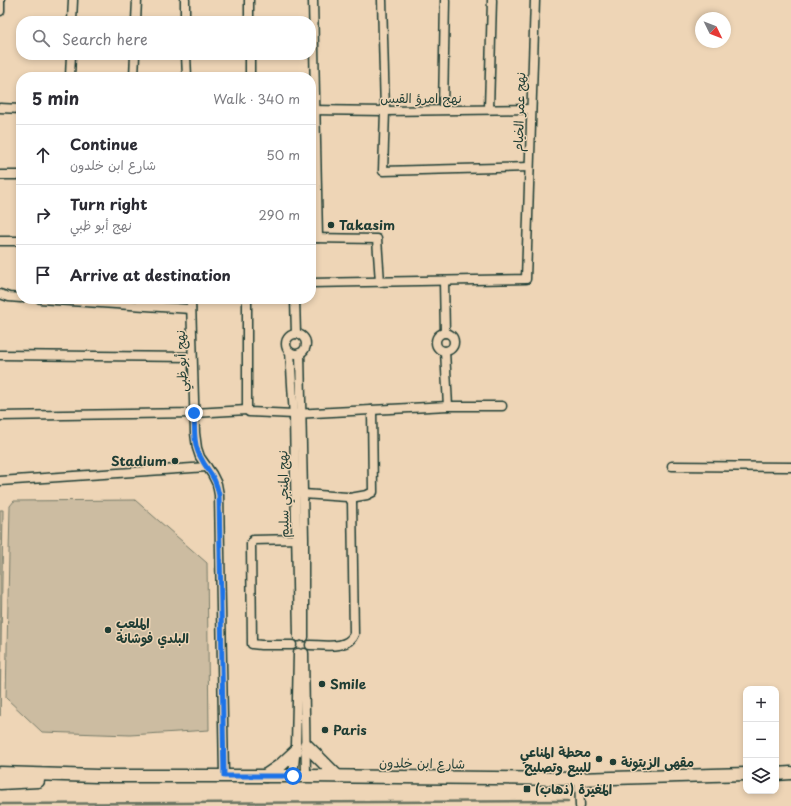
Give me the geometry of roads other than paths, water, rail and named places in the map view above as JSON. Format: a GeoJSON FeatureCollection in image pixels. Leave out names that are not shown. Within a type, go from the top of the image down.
{"type":"FeatureCollection","features":[{"type":"Feature","properties":{"kind":"street"},"geometry":{"type":"LineString","coordinates":[[0,0],[0,11]]}},
{"type":"Feature","properties":{"kind":"street"},"geometry":{"type":"LineString","coordinates":[[72,16],[73,0]]}},
{"type":"Feature","properties":{"kind":"street"},"geometry":{"type":"LineString","coordinates":[[136,16],[137,0]]}},
{"type":"Feature","properties":{"kind":"street"},"geometry":{"type":"LineString","coordinates":[[185,0],[185,16]]}},
{"type":"Feature","properties":{"kind":"street"},"geometry":{"type":"LineString","coordinates":[[249,0],[249,16]]}},
{"type":"Feature","properties":{"kind":"street"},"geometry":{"type":"LineString","coordinates":[[313,0],[313,16]]}},
{"type":"Feature","properties":{"kind":"street"},"geometry":{"type":"LineString","coordinates":[[382,0],[385,111],[383,171],[529,167]]}},
{"type":"Feature","properties":{"kind":"street"},"geometry":{"type":"LineString","coordinates":[[443,109],[445,0]]}},
{"type":"Feature","properties":{"kind":"street"},"geometry":{"type":"LineString","coordinates":[[489,109],[492,0]]}},
{"type":"Feature","properties":{"kind":"street","name":"نهج عمر الخيام"},"geometry":{"type":"LineString","coordinates":[[444,281],[526,279],[535,0]]}},
{"type":"Feature","properties":{"kind":"street"},"geometry":{"type":"LineString","coordinates":[[70,72],[71,60]]}},
{"type":"Feature","properties":{"kind":"street"},"geometry":{"type":"LineString","coordinates":[[134,72],[135,60]]}},
{"type":"Feature","properties":{"kind":"street"},"geometry":{"type":"LineString","coordinates":[[186,60],[187,72]]}},
{"type":"Feature","properties":{"kind":"street"},"geometry":{"type":"LineString","coordinates":[[250,60],[250,72]]}},
{"type":"Feature","properties":{"kind":"street"},"geometry":{"type":"LineString","coordinates":[[313,60],[313,72]]}},
{"type":"Feature","properties":{"kind":"street"},"geometry":{"type":"LineString","coordinates":[[0,108],[16,109]]}},
{"type":"Feature","properties":{"kind":"street","name":"نهج امرؤ القيس"},"geometry":{"type":"LineString","coordinates":[[316,110],[385,111],[443,109],[531,109]]}},
{"type":"Feature","properties":{"kind":"street"},"geometry":{"type":"LineString","coordinates":[[0,175],[16,175]]}},
{"type":"Feature","properties":{"kind":"street"},"geometry":{"type":"LineString","coordinates":[[316,238],[376,239],[380,282]]}},
{"type":"Feature","properties":{"kind":"street"},"geometry":{"type":"LineString","coordinates":[[0,241],[16,241]]}},
{"type":"Feature","properties":{"kind":"street"},"geometry":{"type":"LineString","coordinates":[[316,283],[444,281],[445,334]]}},
{"type":"Feature","properties":{"kind":"street"},"geometry":{"type":"LineString","coordinates":[[0,294],[16,298]]}},
{"type":"Feature","properties":{"kind":"street"},"geometry":{"type":"LineString","coordinates":[[124,304],[191,308]]}},
{"type":"Feature","properties":{"kind":"street","name":"نهج أبو ظبي"},"geometry":{"type":"LineString","coordinates":[[191,304],[194,413],[197,448],[200,457],[217,484],[219,495],[224,776]]}},
{"type":"Feature","properties":{"kind":"street"},"geometry":{"type":"LineString","coordinates":[[247,304],[247,410]]}},
{"type":"Feature","properties":{"kind":"street"},"geometry":{"type":"LineString","coordinates":[[295,304],[296,334]]}},
{"type":"Feature","properties":{"kind":"street"},"geometry":{"type":"LineString","coordinates":[[296,334],[302,336],[306,342],[305,349],[297,354],[290,352],[286,346],[289,337],[296,334]]}},
{"type":"Feature","properties":{"kind":"street"},"geometry":{"type":"LineString","coordinates":[[445,334],[451,336],[454,342],[451,348],[445,351],[439,349],[436,342],[439,336],[445,334]]}},
{"type":"Feature","properties":{"kind":"street"},"geometry":{"type":"LineString","coordinates":[[445,351],[448,406]]}},
{"type":"Feature","properties":{"kind":"street","name":"نهج المنجي سليم"},"geometry":{"type":"LineString","coordinates":[[290,352],[298,413],[303,494],[300,539]]}},
{"type":"Feature","properties":{"kind":"street","name":"نهج المنجي سليم"},"geometry":{"type":"LineString","coordinates":[[300,353],[298,413],[301,637]]}},
{"type":"Feature","properties":{"kind":"street"},"geometry":{"type":"LineString","coordinates":[[0,355],[192,357]]}},
{"type":"Feature","properties":{"kind":"street"},"geometry":{"type":"LineString","coordinates":[[0,416],[194,413],[247,410],[249,412],[298,413],[448,406],[502,406]]}},
{"type":"Feature","properties":{"kind":"street"},"geometry":{"type":"LineString","coordinates":[[303,494],[350,498],[367,495],[373,492],[372,410]]}},
{"type":"Feature","properties":{"kind":"street"},"geometry":{"type":"LineString","coordinates":[[0,481],[207,466]]}},
{"type":"Feature","properties":{"kind":"street"},"geometry":{"type":"LineString","coordinates":[[672,466],[791,467]]}},
{"type":"Feature","properties":{"kind":"street"},"geometry":{"type":"LineString","coordinates":[[310,645],[344,644],[353,637],[354,634],[352,501],[350,498]]}},
{"type":"Feature","properties":{"kind":"street"},"geometry":{"type":"LineString","coordinates":[[292,645],[261,646],[252,644],[251,544],[253,540],[300,539]]}},
{"type":"Feature","properties":{"kind":"street"},"geometry":{"type":"LineString","coordinates":[[292,645],[295,639],[301,637],[309,641],[310,645]]}},
{"type":"Feature","properties":{"kind":"street"},"geometry":{"type":"LineString","coordinates":[[292,645],[293,648],[301,653]]}},
{"type":"Feature","properties":{"kind":"street"},"geometry":{"type":"LineString","coordinates":[[301,653],[309,648],[310,645]]}},
{"type":"Feature","properties":{"kind":"street"},"geometry":{"type":"LineString","coordinates":[[301,653],[301,748],[306,776]]}},
{"type":"Feature","properties":{"kind":"street"},"geometry":{"type":"LineString","coordinates":[[293,776],[301,748],[301,653]]}},
{"type":"Feature","properties":{"kind":"street"},"geometry":{"type":"LineString","coordinates":[[265,776],[281,766],[301,748]]}},
{"type":"Feature","properties":{"kind":"street"},"geometry":{"type":"LineString","coordinates":[[301,748],[337,776]]}},
{"type":"Feature","properties":{"kind":"street"},"geometry":{"type":"LineString","coordinates":[[0,773],[97,776]]}},
{"type":"Feature","properties":{"kind":"street"},"geometry":{"type":"LineString","coordinates":[[779,774],[791,773]]}},
{"type":"Feature","properties":{"kind":"street","name":"شارع ابن خلدون"},"geometry":{"type":"LineString","coordinates":[[97,776],[579,778],[743,774]]}},
{"type":"Feature","properties":{"kind":"street"},"geometry":{"type":"LineString","coordinates":[[0,783],[61,780],[97,776]]}},
{"type":"Feature","properties":{"kind":"street"},"geometry":{"type":"LineString","coordinates":[[579,778],[580,806]]}},
{"type":"Feature","properties":{"kind":"waterway"},"geometry":{"type":"LineString","coordinates":[[0,804],[568,801]]}},
{"type":"Feature","properties":{"kind":"place","name":"Takasim"},"geometry":{"type":"Point","coordinates":[331,225]}},
{"type":"Feature","properties":{"kind":"place","name":"Stadium"},"geometry":{"type":"Point","coordinates":[175,461]}},
{"type":"Feature","properties":{"kind":"place","name":"الملعب البلدي فوشانة"},"geometry":{"type":"Point","coordinates":[108,630]}},
{"type":"Feature","properties":{"kind":"place","name":"Smile"},"geometry":{"type":"Point","coordinates":[322,684]}},
{"type":"Feature","properties":{"kind":"place","name":"Paris"},"geometry":{"type":"Point","coordinates":[325,730]}},
{"type":"Feature","properties":{"kind":"place","name":"محطة المناعي للبيع وتصليح"},"geometry":{"type":"Point","coordinates":[599,759]}},
{"type":"Feature","properties":{"kind":"place","name":"مقهى الزيتونة"},"geometry":{"type":"Point","coordinates":[613,762]}},
{"type":"Feature","properties":{"kind":"place","name":"المغيرة (ذهاب)"},"geometry":{"type":"Point","coordinates":[527,789]}}]}
